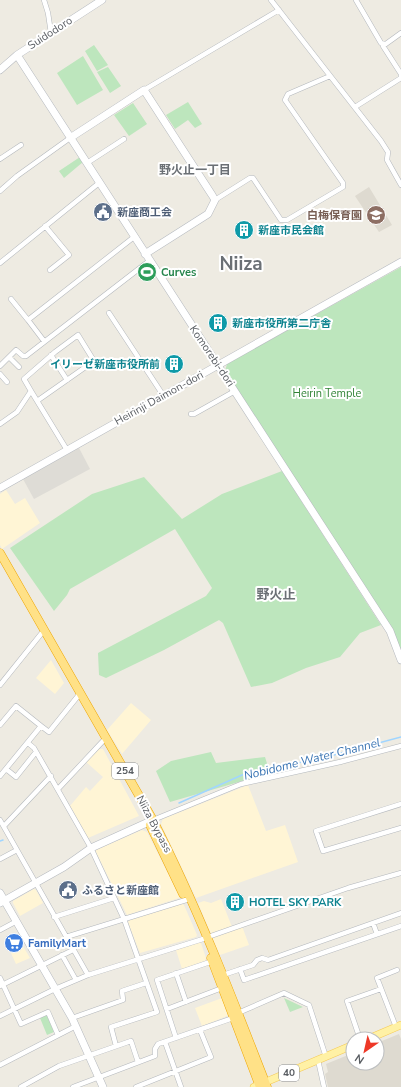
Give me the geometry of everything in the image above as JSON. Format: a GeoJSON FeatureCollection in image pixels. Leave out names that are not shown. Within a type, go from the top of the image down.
{"type":"FeatureCollection","features":[{"type":"Feature","properties":{"kind":"highway","name":"Niiza Bypass"},"geometry":{"type":"LineString","coordinates":[[0,554],[151,821],[186,900],[206,938]]}},
{"type":"Feature","properties":{"kind":"highway","name":"Niiza Bypass"},"geometry":{"type":"LineString","coordinates":[[0,564],[173,858],[215,961],[222,988],[236,1015]]}},
{"type":"Feature","properties":{"kind":"highway","name":"Niiza Bypass"},"geometry":{"type":"LineString","coordinates":[[215,961],[223,975],[261,1086]]}},
{"type":"Feature","properties":{"kind":"main road"},"geometry":{"type":"LineString","coordinates":[[385,1032],[398,1026]]}},
{"type":"Feature","properties":{"kind":"main road","name":"40"},"geometry":{"type":"LineString","coordinates":[[261,1086],[345,1049]]}},
{"type":"Feature","properties":{"kind":"street"},"geometry":{"type":"LineString","coordinates":[[44,0],[48,12],[51,32]]}},
{"type":"Feature","properties":{"kind":"street","name":"Suidodoro"},"geometry":{"type":"LineString","coordinates":[[0,70],[17,55],[102,0]]}},
{"type":"Feature","properties":{"kind":"street"},"geometry":{"type":"LineString","coordinates":[[271,0],[384,146],[388,152],[387,160],[401,185]]}},
{"type":"Feature","properties":{"kind":"street"},"geometry":{"type":"LineString","coordinates":[[355,107],[401,78],[401,74],[383,46],[384,44],[381,43],[356,0]]}},
{"type":"Feature","properties":{"kind":"street"},"geometry":{"type":"LineString","coordinates":[[0,191],[70,138],[144,90],[279,10]]}},
{"type":"Feature","properties":{"kind":"street"},"geometry":{"type":"LineString","coordinates":[[384,44],[401,33]]}},
{"type":"Feature","properties":{"kind":"street","name":"Komorebi-dori"},"geometry":{"type":"LineString","coordinates":[[17,55],[147,258],[218,364],[390,631],[401,660]]}},
{"type":"Feature","properties":{"kind":"street"},"geometry":{"type":"LineString","coordinates":[[1,364],[16,350],[23,356],[26,356],[106,296],[147,258],[208,214],[215,200],[250,178],[253,178],[281,220],[287,220],[343,187],[334,171],[285,100],[288,94],[330,76]]}},
{"type":"Feature","properties":{"kind":"street"},"geometry":{"type":"LineString","coordinates":[[144,90],[215,200]]}},
{"type":"Feature","properties":{"kind":"street"},"geometry":{"type":"LineString","coordinates":[[86,163],[124,139]]}},
{"type":"Feature","properties":{"kind":"street"},"geometry":{"type":"LineString","coordinates":[[0,159],[21,144]]}},
{"type":"Feature","properties":{"kind":"street"},"geometry":{"type":"LineString","coordinates":[[0,182],[4,187]]}},
{"type":"Feature","properties":{"kind":"street"},"geometry":{"type":"LineString","coordinates":[[0,263],[99,183]]}},
{"type":"Feature","properties":{"kind":"street"},"geometry":{"type":"LineString","coordinates":[[45,226],[69,255],[50,270]]}},
{"type":"Feature","properties":{"kind":"street"},"geometry":{"type":"LineString","coordinates":[[28,320],[134,237]]}},
{"type":"Feature","properties":{"kind":"street","name":"Heirinji Daimon-dori"},"geometry":{"type":"LineString","coordinates":[[0,488],[401,262]]}},
{"type":"Feature","properties":{"kind":"street"},"geometry":{"type":"LineString","coordinates":[[11,299],[44,341]]}},
{"type":"Feature","properties":{"kind":"street"},"geometry":{"type":"LineString","coordinates":[[110,313],[163,395]]}},
{"type":"Feature","properties":{"kind":"street"},"geometry":{"type":"LineString","coordinates":[[37,401],[94,361],[78,335],[51,355],[24,379],[37,401],[67,450]]}},
{"type":"Feature","properties":{"kind":"street"},"geometry":{"type":"LineString","coordinates":[[51,355],[67,380]]}},
{"type":"Feature","properties":{"kind":"street"},"geometry":{"type":"LineString","coordinates":[[9,357],[19,367]]}},
{"type":"Feature","properties":{"kind":"street"},"geometry":{"type":"LineString","coordinates":[[0,374],[7,382]]}},
{"type":"Feature","properties":{"kind":"street"},"geometry":{"type":"LineString","coordinates":[[0,424],[17,412],[31,391]]}},
{"type":"Feature","properties":{"kind":"street"},"geometry":{"type":"LineString","coordinates":[[191,414],[194,414],[235,391]]}},
{"type":"Feature","properties":{"kind":"street"},"geometry":{"type":"LineString","coordinates":[[0,685],[41,634]]}},
{"type":"Feature","properties":{"kind":"street"},"geometry":{"type":"LineString","coordinates":[[0,725],[16,706],[49,732],[78,696]]}},
{"type":"Feature","properties":{"kind":"street"},"geometry":{"type":"LineString","coordinates":[[0,776],[41,726]]}},
{"type":"Feature","properties":{"kind":"street"},"geometry":{"type":"LineString","coordinates":[[58,790],[103,741]]}},
{"type":"Feature","properties":{"kind":"street"},"geometry":{"type":"LineString","coordinates":[[28,743],[36,752],[51,776],[91,848],[124,919],[146,983],[158,1012],[111,1027],[116,1046]]}},
{"type":"Feature","properties":{"kind":"street"},"geometry":{"type":"LineString","coordinates":[[2,902],[36,884],[91,848],[151,821],[241,784],[340,762],[401,746]]}},
{"type":"Feature","properties":{"kind":"street"},"geometry":{"type":"LineString","coordinates":[[6,769],[16,777],[36,752]]}},
{"type":"Feature","properties":{"kind":"street"},"geometry":{"type":"LineString","coordinates":[[4,826],[51,776]]}},
{"type":"Feature","properties":{"kind":"street"},"geometry":{"type":"LineString","coordinates":[[401,804],[316,832],[323,851],[401,828]]}},
{"type":"Feature","properties":{"kind":"street"},"geometry":{"type":"LineString","coordinates":[[0,820],[88,975]]}},
{"type":"Feature","properties":{"kind":"street"},"geometry":{"type":"LineString","coordinates":[[0,860],[17,850]]}},
{"type":"Feature","properties":{"kind":"street"},"geometry":{"type":"LineString","coordinates":[[0,1016],[55,989],[88,975],[206,938],[348,888],[401,873]]}},
{"type":"Feature","properties":{"kind":"street"},"geometry":{"type":"LineString","coordinates":[[0,893],[2,902],[16,921],[72,1018],[90,1055],[103,1087]]}},
{"type":"Feature","properties":{"kind":"street"},"geometry":{"type":"LineString","coordinates":[[54,917],[114,898]]}},
{"type":"Feature","properties":{"kind":"street"},"geometry":{"type":"LineString","coordinates":[[66,937],[186,900]]}},
{"type":"Feature","properties":{"kind":"street"},"geometry":{"type":"LineString","coordinates":[[223,975],[254,965],[256,960],[262,958],[268,960],[401,913]]}},
{"type":"Feature","properties":{"kind":"street"},"geometry":{"type":"LineString","coordinates":[[0,930],[16,921]]}},
{"type":"Feature","properties":{"kind":"street"},"geometry":{"type":"LineString","coordinates":[[373,923],[377,934]]}},
{"type":"Feature","properties":{"kind":"street"},"geometry":{"type":"LineString","coordinates":[[240,969],[244,980],[401,926]]}},
{"type":"Feature","properties":{"kind":"street"},"geometry":{"type":"LineString","coordinates":[[1,985],[41,964],[73,950]]}},
{"type":"Feature","properties":{"kind":"street"},"geometry":{"type":"LineString","coordinates":[[62,956],[76,980]]}},
{"type":"Feature","properties":{"kind":"street"},"geometry":{"type":"LineString","coordinates":[[176,1038],[157,980],[215,961]]}},
{"type":"Feature","properties":{"kind":"street"},"geometry":{"type":"LineString","coordinates":[[397,970],[377,978],[398,1026]]}},
{"type":"Feature","properties":{"kind":"street"},"geometry":{"type":"LineString","coordinates":[[176,973],[186,1002]]}},
{"type":"Feature","properties":{"kind":"street"},"geometry":{"type":"LineString","coordinates":[[0,978],[1,985],[15,1009],[21,1024],[48,1012],[58,1035]]}},
{"type":"Feature","properties":{"kind":"street"},"geometry":{"type":"LineString","coordinates":[[72,1018],[124,1000],[122,991],[146,983]]}},
{"type":"Feature","properties":{"kind":"street"},"geometry":{"type":"LineString","coordinates":[[166,1009],[222,988]]}},
{"type":"Feature","properties":{"kind":"street"},"geometry":{"type":"LineString","coordinates":[[357,1031],[347,1001],[381,989]]}},
{"type":"Feature","properties":{"kind":"street"},"geometry":{"type":"LineString","coordinates":[[73,1087],[99,1079],[155,1056],[155,1049],[158,1044],[200,1030],[284,993],[309,1005],[326,1057]]}},
{"type":"Feature","properties":{"kind":"street"},"geometry":{"type":"LineString","coordinates":[[0,1065],[76,1026]]}},
{"type":"Feature","properties":{"kind":"street"},"geometry":{"type":"LineString","coordinates":[[136,1087],[211,1057],[200,1030]]}},
{"type":"Feature","properties":{"kind":"street"},"geometry":{"type":"LineString","coordinates":[[21,1087],[59,1066],[131,1041],[138,1062]]}},
{"type":"Feature","properties":{"kind":"street"},"geometry":{"type":"LineString","coordinates":[[165,1042],[181,1087]]}},
{"type":"Feature","properties":{"kind":"street"},"geometry":{"type":"LineString","coordinates":[[318,1060],[324,1087]]}},
{"type":"Feature","properties":{"kind":"street"},"geometry":{"type":"LineString","coordinates":[[150,1081],[152,1087]]}},
{"type":"Feature","properties":{"kind":"shaded area"},"geometry":{"type":"Polygon","coordinates":[[[369,187],[392,225],[379,232],[355,196],[369,187]]]}},
{"type":"Feature","properties":{"kind":"shaded area"},"geometry":{"type":"Polygon","coordinates":[[[79,448],[90,469],[34,499],[23,479],[79,448]]]}},
{"type":"Feature","properties":{"kind":"shaded area"},"geometry":{"type":"Polygon","coordinates":[[[6,490],[15,504],[25,498],[40,523],[2,549],[0,545],[0,494],[6,490]]]}},
{"type":"Feature","properties":{"kind":"shaded area"},"geometry":{"type":"Polygon","coordinates":[[[51,660],[64,683],[55,694],[36,678],[51,660]]]}},
{"type":"Feature","properties":{"kind":"shaded area"},"geometry":{"type":"Polygon","coordinates":[[[131,703],[151,720],[122,754],[107,730],[131,703]]]}},
{"type":"Feature","properties":{"kind":"shaded area"},"geometry":{"type":"Polygon","coordinates":[[[98,749],[103,749],[139,816],[88,838],[70,806],[86,787],[90,791],[103,777],[86,762],[98,749]]]}},
{"type":"Feature","properties":{"kind":"shaded area"},"geometry":{"type":"Polygon","coordinates":[[[248,785],[266,831],[285,825],[298,862],[196,898],[161,824],[163,819],[248,785]]]}},
{"type":"Feature","properties":{"kind":"shaded area"},"geometry":{"type":"Polygon","coordinates":[[[142,830],[147,832],[180,897],[127,915],[96,850],[142,830]]]}},
{"type":"Feature","properties":{"kind":"shaded area"},"geometry":{"type":"Polygon","coordinates":[[[34,889],[43,903],[20,916],[13,901],[34,889]]]}},
{"type":"Feature","properties":{"kind":"shaded area"},"geometry":{"type":"Polygon","coordinates":[[[221,899],[232,927],[211,934],[198,903],[204,901],[211,903],[221,899]]]}},
{"type":"Feature","properties":{"kind":"shaded area"},"geometry":{"type":"Polygon","coordinates":[[[182,904],[184,905],[197,935],[196,937],[140,953],[128,922],[130,920],[182,904]]]}},
{"type":"Feature","properties":{"kind":"shaded area"},"geometry":{"type":"Polygon","coordinates":[[[242,926],[249,945],[220,955],[212,937],[242,926]]]}},
{"type":"Feature","properties":{"kind":"shaded area"},"geometry":{"type":"Polygon","coordinates":[[[17,936],[30,958],[16,964],[6,942],[17,936]]]}},
{"type":"Feature","properties":{"kind":"shaded area"},"geometry":{"type":"Polygon","coordinates":[[[198,942],[201,943],[206,958],[205,961],[182,969],[176,950],[198,942]]]}},
{"type":"Feature","properties":{"kind":"shaded area"},"geometry":{"type":"Polygon","coordinates":[[[222,998],[228,1014],[227,1016],[202,1026],[195,1008],[222,998]]]}},
{"type":"Feature","properties":{"kind":"shaded area"},"geometry":{"type":"Polygon","coordinates":[[[399,1034],[401,1039],[401,1087],[328,1087],[325,1074],[328,1072],[326,1064],[345,1056],[345,1071],[385,1071],[385,1040],[399,1034]]]}},
{"type":"Feature","properties":{"kind":"green space"},"geometry":{"type":"Polygon","coordinates":[[[94,45],[108,65],[97,71],[85,51],[94,45]]]}},
{"type":"Feature","properties":{"kind":"green space"},"geometry":{"type":"Polygon","coordinates":[[[83,56],[103,90],[77,105],[57,73],[83,56]]]}},
{"type":"Feature","properties":{"kind":"green space"},"geometry":{"type":"Polygon","coordinates":[[[108,67],[121,86],[110,93],[97,72],[108,67]]]}},
{"type":"Feature","properties":{"kind":"green space"},"geometry":{"type":"Polygon","coordinates":[[[188,102],[202,124],[195,128],[188,120],[175,129],[166,115],[188,102]]]}},
{"type":"Feature","properties":{"kind":"green space"},"geometry":{"type":"Polygon","coordinates":[[[133,103],[147,124],[129,136],[114,115],[133,103]]]}},
{"type":"Feature","properties":{"kind":"green space"},"geometry":{"type":"Polygon","coordinates":[[[80,157],[83,162],[64,178],[59,171],[80,157]]]}},
{"type":"Feature","properties":{"kind":"green space","name":"Heirin Temple"},"geometry":{"type":"Polygon","coordinates":[[[401,267],[401,654],[225,371],[227,364],[401,267]]]}},
{"type":"Feature","properties":{"kind":"green space"},"geometry":{"type":"Polygon","coordinates":[[[282,471],[381,625],[360,633],[340,657],[306,668],[272,683],[251,687],[223,623],[219,620],[164,650],[106,678],[99,675],[98,653],[206,596],[212,588],[175,529],[70,589],[54,611],[10,548],[92,494],[144,477],[182,519],[222,494],[282,471]]]}},
{"type":"Feature","properties":{"kind":"green space"},"geometry":{"type":"Polygon","coordinates":[[[211,752],[216,763],[265,757],[270,773],[170,802],[156,771],[171,761],[211,752]]]}},
{"type":"Feature","properties":{"kind":"green space"},"geometry":{"type":"Polygon","coordinates":[[[284,998],[303,1007],[290,1012],[284,998]]]}},
{"type":"Feature","properties":{"kind":"green space"},"geometry":{"type":"Polygon","coordinates":[[[47,1016],[54,1032],[47,1035],[40,1018],[47,1016]]]}},
{"type":"Feature","properties":{"kind":"waterway","name":"Nobidome Water Channel"},"geometry":{"type":"LineString","coordinates":[[179,803],[242,775],[330,756],[401,737]]}},
{"type":"Feature","properties":{"kind":"place","name":"新座商工会"},"geometry":{"type":"Point","coordinates":[103,212]}},
{"type":"Feature","properties":{"kind":"place","name":"白梅保育園"},"geometry":{"type":"Point","coordinates":[376,215]}},
{"type":"Feature","properties":{"kind":"place","name":"新座市民会館"},"geometry":{"type":"Point","coordinates":[244,230]}},
{"type":"Feature","properties":{"kind":"place","name":"Curves"},"geometry":{"type":"Point","coordinates":[147,272]}},
{"type":"Feature","properties":{"kind":"place","name":"新座市役所第二庁舎"},"geometry":{"type":"Point","coordinates":[218,323]}},
{"type":"Feature","properties":{"kind":"place","name":"イリーゼ新座市役所前"},"geometry":{"type":"Point","coordinates":[174,364]}},
{"type":"Feature","properties":{"kind":"place","name":"ふるさと新座館"},"geometry":{"type":"Point","coordinates":[68,890]}},
{"type":"Feature","properties":{"kind":"place","name":"HOTEL SKY PARK"},"geometry":{"type":"Point","coordinates":[235,902]}},
{"type":"Feature","properties":{"kind":"place","name":"FamilyMart"},"geometry":{"type":"Point","coordinates":[14,943]}},
{"type":"Feature","properties":{"kind":"district","name":"野火止一丁目"},"geometry":{"type":"Point","coordinates":[195,170]}},
{"type":"Feature","properties":{"kind":"district","name":"Niiza"},"geometry":{"type":"Point","coordinates":[241,264]}},
{"type":"Feature","properties":{"kind":"district","name":"野火止"},"geometry":{"type":"Point","coordinates":[276,595]}}]}
